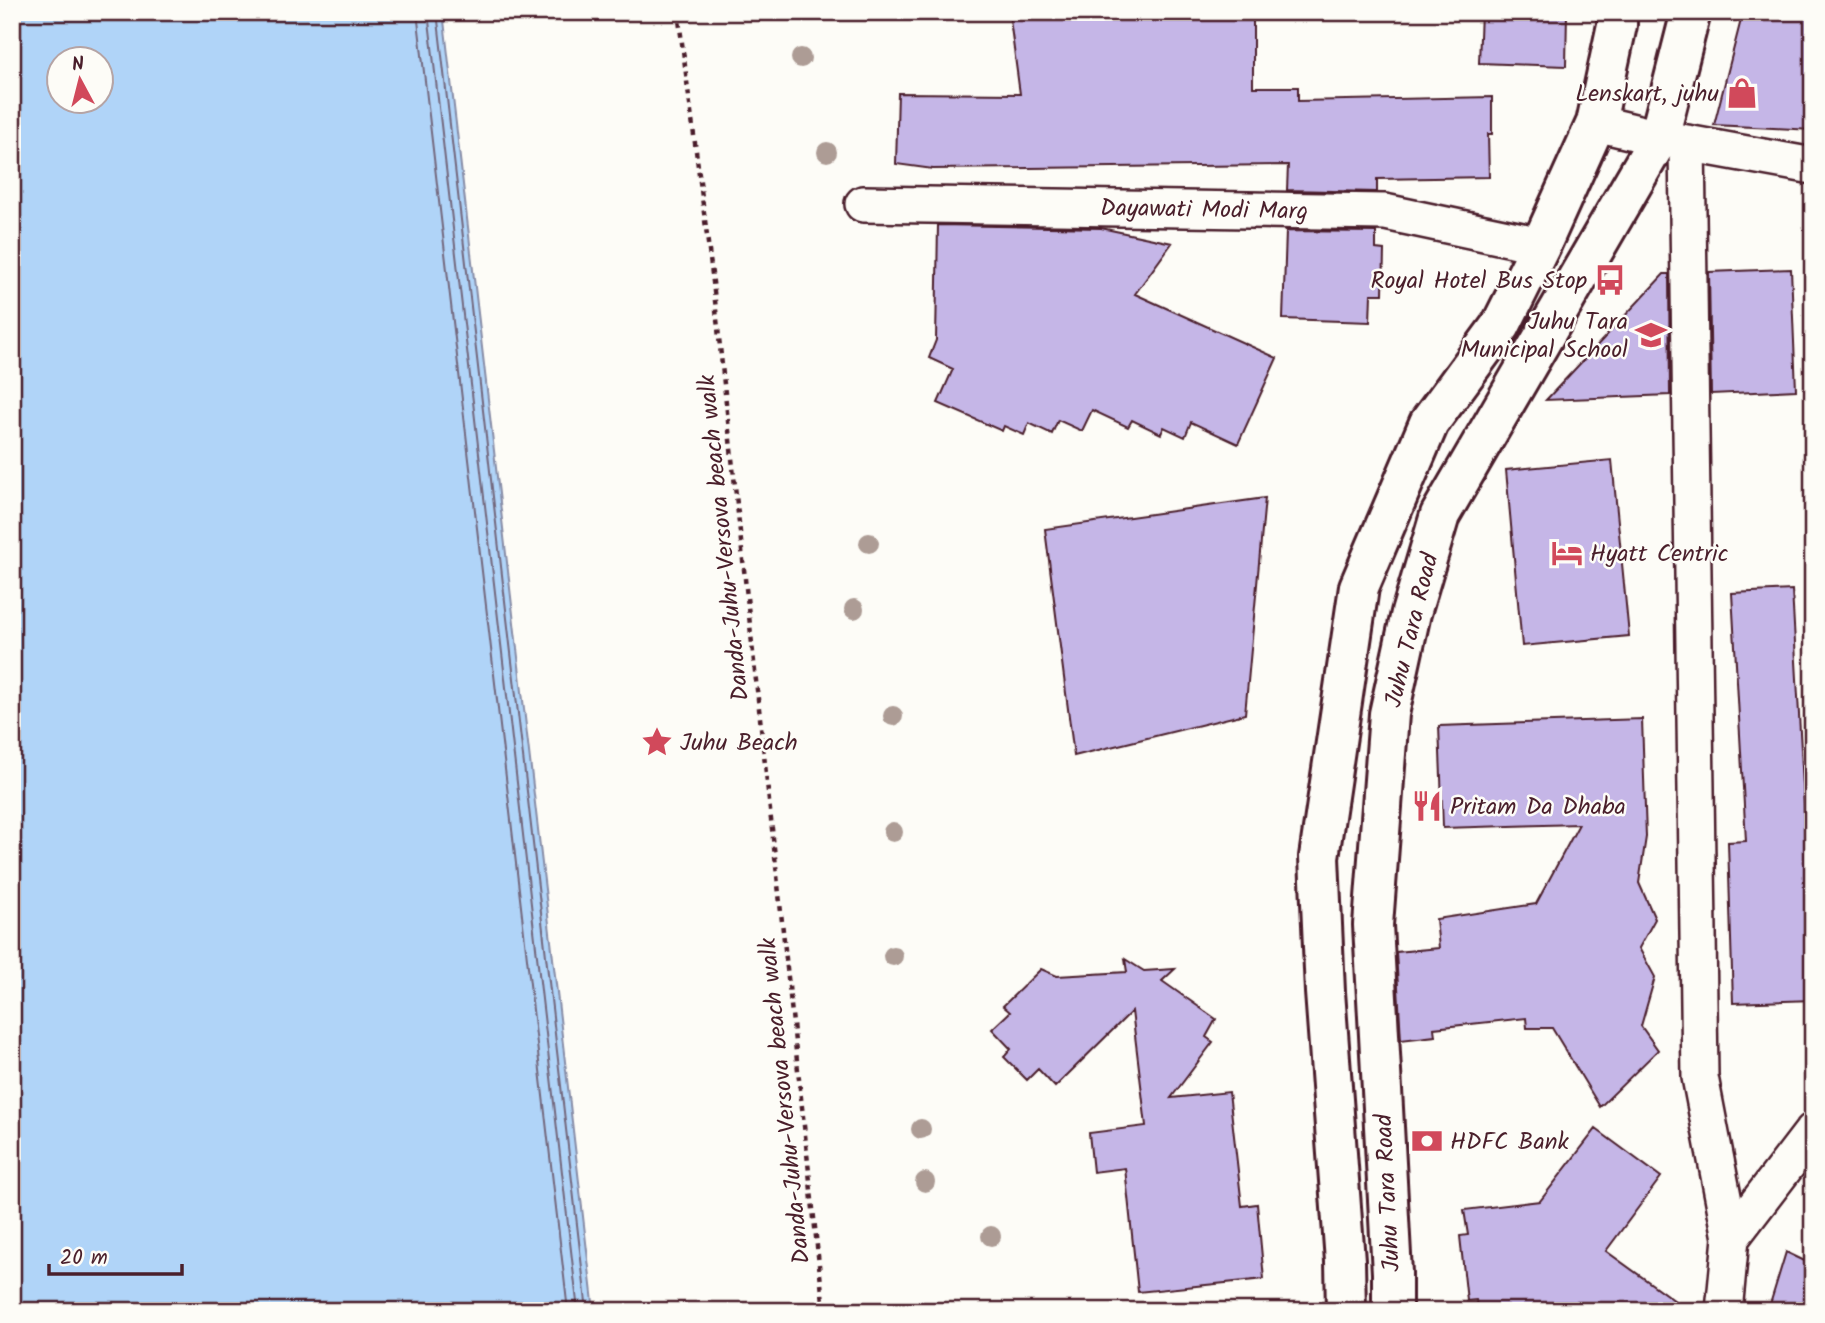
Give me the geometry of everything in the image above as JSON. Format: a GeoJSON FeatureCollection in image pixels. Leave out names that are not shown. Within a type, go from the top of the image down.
{"type":"FeatureCollection","features":[{"type":"Feature","properties":{"kind":"main road","name":"Juhu Tara Road"},"geometry":{"type":"LineString","coordinates":[[1346,1311],[1319,857],[1359,587],[1429,423],[1501,325],[1541,245],[1596,123],[1617,24],[1617,12]]}},
{"type":"Feature","properties":{"kind":"main road","name":"Juhu Tara Road"},"geometry":{"type":"LineString","coordinates":[[1392,1311],[1373,925],[1390,714],[1411,613],[1440,515],[1673,141],[1691,12]]}},
{"type":"Feature","properties":{"kind":"street"},"geometry":{"type":"LineString","coordinates":[[1596,123],[1673,141],[1813,166]]}},
{"type":"Feature","properties":{"kind":"street"},"geometry":{"type":"LineString","coordinates":[[1673,141],[1700,1077],[1731,1238],[1724,1311]]}},
{"type":"Feature","properties":{"kind":"street","name":"Dayawati Modi Marg"},"geometry":{"type":"LineString","coordinates":[[863,204],[1385,212],[1541,245]]}},
{"type":"Feature","properties":{"kind":"street"},"geometry":{"type":"LineString","coordinates":[[1731,1238],[1813,1131]]}},
{"type":"Feature","properties":{"kind":"path","name":"Danda-Juhu-Versova beach walk"},"geometry":{"type":"LineString","coordinates":[[678,12],[714,296],[824,1311]]}},
{"type":"Feature","properties":{"kind":"water"},"geometry":{"type":"Polygon","coordinates":[[[12,12],[443,12],[594,1311],[12,1311],[12,12]]]}},
{"type":"Feature","properties":{"kind":"building"},"geometry":{"type":"Polygon","coordinates":[[[1009,12],[1253,12],[1253,87],[1298,87],[1298,101],[1492,97],[1492,134],[1488,134],[1489,177],[1377,179],[1377,192],[1287,190],[1288,165],[933,169],[896,164],[898,93],[1020,94],[1009,12]]]}},
{"type":"Feature","properties":{"kind":"building"},"geometry":{"type":"Polygon","coordinates":[[[1481,12],[1567,12],[1566,66],[1479,63],[1481,12]]]}},
{"type":"Feature","properties":{"kind":"building"},"geometry":{"type":"Polygon","coordinates":[[[1743,12],[1813,12],[1813,130],[1714,125],[1743,12]]]}},
{"type":"Feature","properties":{"kind":"building"},"geometry":{"type":"Polygon","coordinates":[[[938,225],[1101,228],[1172,243],[1135,294],[1277,358],[1238,444],[1191,422],[1185,437],[1164,427],[1161,434],[1132,420],[1128,427],[1092,410],[1082,431],[1058,420],[1052,434],[1029,423],[1024,435],[1004,426],[1002,431],[938,403],[953,369],[929,358],[936,340],[938,225]]]}},
{"type":"Feature","properties":{"kind":"building"},"geometry":{"type":"Polygon","coordinates":[[[1286,231],[1376,232],[1376,249],[1384,250],[1383,294],[1371,294],[1370,322],[1283,319],[1286,231]]]}},
{"type":"Feature","properties":{"kind":"building"},"geometry":{"type":"Polygon","coordinates":[[[1791,269],[1796,390],[1711,394],[1709,272],[1791,269]]]}},
{"type":"Feature","properties":{"kind":"building"},"geometry":{"type":"Polygon","coordinates":[[[1664,274],[1669,274],[1670,395],[1546,400],[1664,274]]]}},
{"type":"Feature","properties":{"kind":"building","name":"Hyatt Centric"},"geometry":{"type":"Polygon","coordinates":[[[1612,460],[1629,636],[1522,646],[1506,470],[1612,460]]]}},
{"type":"Feature","properties":{"kind":"building"},"geometry":{"type":"Polygon","coordinates":[[[1265,498],[1245,714],[1074,756],[1045,529],[1265,498]]]}},
{"type":"Feature","properties":{"kind":"building"},"geometry":{"type":"Polygon","coordinates":[[[1792,590],[1806,839],[1812,839],[1813,1000],[1733,1003],[1728,842],[1746,841],[1732,593],[1792,590]]]}},
{"type":"Feature","properties":{"kind":"building"},"geometry":{"type":"Polygon","coordinates":[[[1642,719],[1646,837],[1639,883],[1655,919],[1639,948],[1655,977],[1641,1026],[1658,1050],[1600,1107],[1552,1028],[1527,1028],[1526,1018],[1434,1028],[1435,1036],[1401,1040],[1396,952],[1439,948],[1436,919],[1536,904],[1579,824],[1443,828],[1439,726],[1642,719]]]}},
{"type":"Feature","properties":{"kind":"building"},"geometry":{"type":"Polygon","coordinates":[[[1125,959],[1144,971],[1175,969],[1162,981],[1216,1019],[1206,1037],[1213,1042],[1171,1098],[1229,1092],[1242,1206],[1257,1204],[1264,1279],[1138,1292],[1125,1168],[1093,1172],[1089,1133],[1146,1126],[1132,1011],[1055,1087],[1038,1069],[1027,1080],[1004,1057],[1011,1049],[992,1029],[1010,1012],[1003,1006],[1041,969],[1057,976],[1127,972],[1125,959]]]}},
{"type":"Feature","properties":{"kind":"building"},"geometry":{"type":"Polygon","coordinates":[[[1596,1129],[1661,1177],[1606,1251],[1689,1311],[1552,1311],[1547,1308],[1478,1311],[1476,1300],[1467,1301],[1460,1236],[1468,1235],[1464,1210],[1540,1201],[1596,1129]]]}},
{"type":"Feature","properties":{"kind":"building"},"geometry":{"type":"Polygon","coordinates":[[[1786,1252],[1813,1265],[1813,1311],[1768,1311],[1786,1252]]]}},
{"type":"Feature","properties":{"kind":"place","name":"Lenskart, juhu"},"geometry":{"type":"Point","coordinates":[1742,93]}},
{"type":"Feature","properties":{"kind":"place","name":"Royal Hotel Bus Stop"},"geometry":{"type":"Point","coordinates":[1610,280]}},
{"type":"Feature","properties":{"kind":"place","name":"Juhu Tara Municipal School"},"geometry":{"type":"Point","coordinates":[1651,335]}},
{"type":"Feature","properties":{"kind":"place","name":"Hyatt Centric"},"geometry":{"type":"Point","coordinates":[1567,553]}},
{"type":"Feature","properties":{"kind":"place","name":"Juhu Beach"},"geometry":{"type":"Point","coordinates":[657,742]}},
{"type":"Feature","properties":{"kind":"place","name":"Pritam Da Dhaba"},"geometry":{"type":"Point","coordinates":[1427,806]}},
{"type":"Feature","properties":{"kind":"place","name":"HDFC Bank"},"geometry":{"type":"Point","coordinates":[1427,1141]}}]}
